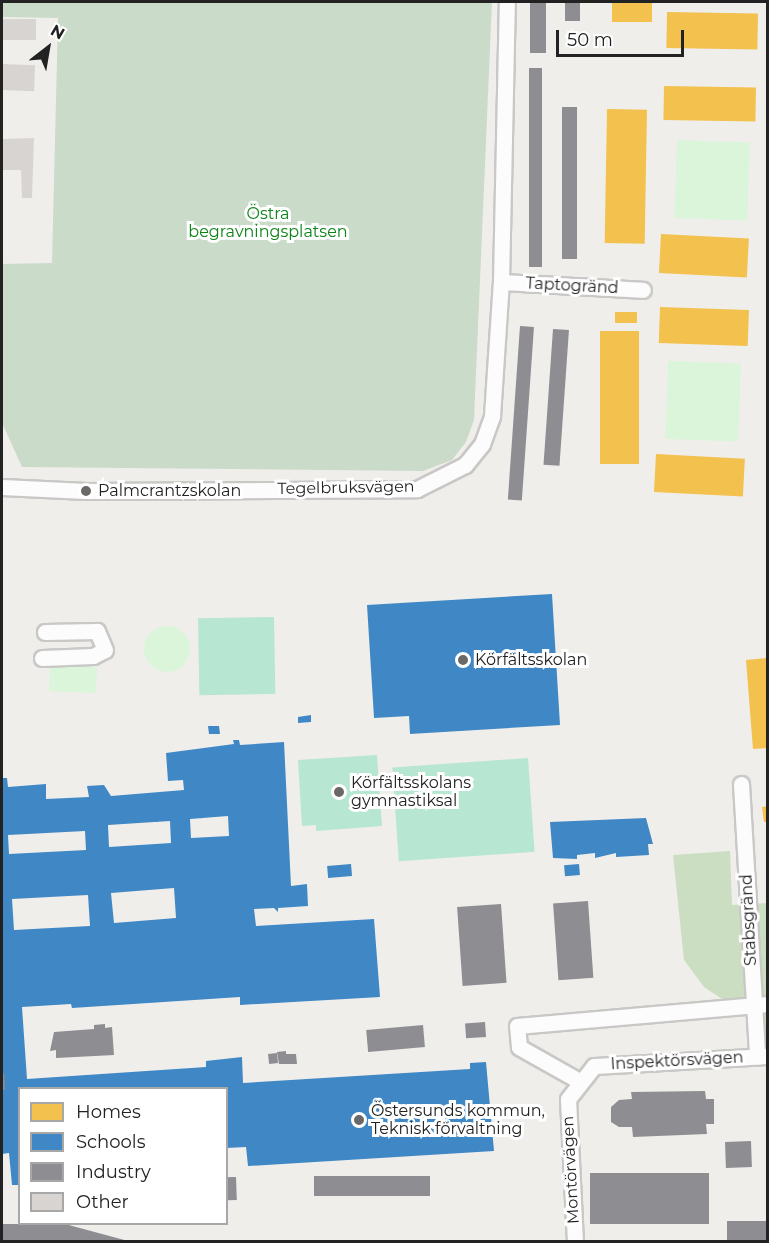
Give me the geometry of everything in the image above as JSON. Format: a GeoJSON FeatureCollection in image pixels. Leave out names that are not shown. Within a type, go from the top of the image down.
{"type":"FeatureCollection","features":[{"type":"Feature","properties":{"kind":"street","name":"Tegelbruksvägen"},"geometry":{"type":"LineString","coordinates":[[2,486],[75,491],[417,489],[465,465],[490,425],[501,282],[507,2]]}},
{"type":"Feature","properties":{"kind":"street","name":"Taptogränd"},"geometry":{"type":"LineString","coordinates":[[501,282],[643,290]]}},
{"type":"Feature","properties":{"kind":"street"},"geometry":{"type":"LineString","coordinates":[[42,658],[93,656],[105,650],[97,631],[45,632]]}},
{"type":"Feature","properties":{"kind":"street","name":"Stabsgränd"},"geometry":{"type":"LineString","coordinates":[[741,784],[761,1006],[762,1057]]}},
{"type":"Feature","properties":{"kind":"street"},"geometry":{"type":"LineString","coordinates":[[581,1082],[519,1047],[517,1026],[761,1006]]}},
{"type":"Feature","properties":{"kind":"street","name":"Inspektörsvägen"},"geometry":{"type":"LineString","coordinates":[[568,1099],[594,1066],[762,1057]]}},
{"type":"Feature","properties":{"kind":"street","name":"Montörvägen"},"geometry":{"type":"LineString","coordinates":[[568,1099],[575,1242]]}},
{"type":"Feature","properties":{"kind":"green space","name":"Östra begravningsplatsen"},"geometry":{"type":"Polygon","coordinates":[[[2,2],[492,2],[474,420],[466,442],[452,460],[423,471],[22,467],[2,423],[2,264],[52,263],[58,18],[2,17],[2,2]]]}},
{"type":"Feature","properties":{"kind":"green space"},"geometry":{"type":"Polygon","coordinates":[[[677,140],[750,143],[747,221],[674,218],[677,140]]]}},
{"type":"Feature","properties":{"kind":"green space"},"geometry":{"type":"Polygon","coordinates":[[[668,361],[741,364],[738,442],[665,439],[668,361]]]}},
{"type":"Feature","properties":{"kind":"green space"},"geometry":{"type":"Polygon","coordinates":[[[274,617],[275,694],[199,695],[198,618],[274,617]]]}},
{"type":"Feature","properties":{"kind":"green space"},"geometry":{"type":"Polygon","coordinates":[[[167,626],[183,633],[190,649],[183,665],[167,672],[151,665],[144,649],[151,633],[167,626]]]}},
{"type":"Feature","properties":{"kind":"green space"},"geometry":{"type":"Polygon","coordinates":[[[50,665],[97,667],[96,693],[49,691],[50,665]]]}},
{"type":"Feature","properties":{"kind":"green space","name":"Körfältsskolans gymnastiksal"},"geometry":{"type":"Polygon","coordinates":[[[377,755],[382,826],[316,831],[316,825],[302,826],[298,760],[377,755]]]}},
{"type":"Feature","properties":{"kind":"green space"},"geometry":{"type":"Polygon","coordinates":[[[528,758],[535,852],[399,861],[392,767],[528,758]]]}},
{"type":"Feature","properties":{"kind":"green space"},"geometry":{"type":"Polygon","coordinates":[[[730,851],[732,905],[767,903],[767,1029],[704,987],[684,960],[673,855],[730,851]]]}},
{"type":"Feature","properties":{"kind":"building: Homes"},"geometry":{"type":"Polygon","coordinates":[[[612,2],[652,2],[652,22],[612,22],[612,2]]]}},
{"type":"Feature","properties":{"kind":"building: Homes"},"geometry":{"type":"Polygon","coordinates":[[[667,12],[758,14],[757,50],[666,48],[667,12]]]}},
{"type":"Feature","properties":{"kind":"building: Homes"},"geometry":{"type":"Polygon","coordinates":[[[664,86],[756,88],[755,122],[663,120],[664,86]]]}},
{"type":"Feature","properties":{"kind":"building: Homes"},"geometry":{"type":"Polygon","coordinates":[[[607,109],[647,110],[645,244],[605,243],[607,109]]]}},
{"type":"Feature","properties":{"kind":"building: Homes"},"geometry":{"type":"Polygon","coordinates":[[[661,234],[749,239],[747,278],[659,273],[661,234]]]}},
{"type":"Feature","properties":{"kind":"building: Homes"},"geometry":{"type":"Polygon","coordinates":[[[660,307],[749,310],[748,346],[659,343],[660,307]]]}},
{"type":"Feature","properties":{"kind":"building: Homes"},"geometry":{"type":"Polygon","coordinates":[[[615,312],[637,312],[637,323],[615,323],[615,312]]]}},
{"type":"Feature","properties":{"kind":"building: Homes"},"geometry":{"type":"Polygon","coordinates":[[[600,331],[639,331],[639,464],[600,464],[600,331]]]}},
{"type":"Feature","properties":{"kind":"building: Homes"},"geometry":{"type":"Polygon","coordinates":[[[656,454],[745,459],[743,497],[654,492],[656,454]]]}},
{"type":"Feature","properties":{"kind":"building: Homes"},"geometry":{"type":"Polygon","coordinates":[[[768,658],[768,748],[753,749],[746,660],[768,658]]]}},
{"type":"Feature","properties":{"kind":"building: Homes"},"geometry":{"type":"Polygon","coordinates":[[[768,806],[768,822],[764,822],[762,807],[768,806]]]}},
{"type":"Feature","properties":{"kind":"building: Schools","name":"Körfältsskolan"},"geometry":{"type":"Polygon","coordinates":[[[552,594],[560,725],[410,734],[409,716],[374,718],[367,605],[552,594]]]}},
{"type":"Feature","properties":{"kind":"building: Schools"},"geometry":{"type":"Polygon","coordinates":[[[311,715],[311,722],[298,723],[298,717],[311,715]]]}},
{"type":"Feature","properties":{"kind":"building: Schools"},"geometry":{"type":"Polygon","coordinates":[[[208,726],[219,726],[220,734],[209,734],[208,726]]]}},
{"type":"Feature","properties":{"kind":"building: Schools"},"geometry":{"type":"Polygon","coordinates":[[[233,740],[239,740],[240,745],[284,742],[291,886],[307,884],[308,906],[278,908],[278,912],[274,908],[254,909],[256,926],[374,919],[380,997],[240,1005],[240,997],[72,1008],[71,1004],[22,1007],[27,1079],[206,1067],[206,1061],[242,1057],[243,1083],[470,1069],[470,1063],[486,1062],[494,1151],[248,1166],[246,1147],[228,1148],[228,1087],[18,1087],[18,1185],[12,1185],[9,1153],[2,1154],[2,778],[7,778],[8,787],[46,784],[46,799],[89,797],[87,786],[104,785],[111,796],[184,790],[183,780],[168,781],[166,753],[234,744],[233,740]],[[228,816],[190,819],[191,838],[229,836],[228,816]],[[170,821],[108,825],[109,847],[171,843],[170,821]],[[85,831],[8,835],[9,854],[86,850],[85,831]],[[174,888],[111,893],[114,923],[176,918],[174,888]],[[88,895],[12,899],[14,930],[90,926],[88,895]]]}},
{"type":"Feature","properties":{"kind":"building: Schools"},"geometry":{"type":"Polygon","coordinates":[[[646,818],[653,844],[648,844],[649,855],[616,857],[616,853],[595,858],[595,853],[577,855],[577,859],[553,858],[550,822],[646,818]]]}},
{"type":"Feature","properties":{"kind":"building: Schools"},"geometry":{"type":"Polygon","coordinates":[[[351,864],[352,876],[328,878],[327,866],[351,864]]]}},
{"type":"Feature","properties":{"kind":"building: Schools"},"geometry":{"type":"Polygon","coordinates":[[[579,864],[580,875],[565,876],[564,865],[579,864]]]}},
{"type":"Feature","properties":{"kind":"building: Industry"},"geometry":{"type":"Polygon","coordinates":[[[530,2],[546,2],[546,53],[530,53],[530,2]]]}},
{"type":"Feature","properties":{"kind":"building: Industry"},"geometry":{"type":"Polygon","coordinates":[[[565,2],[580,2],[580,21],[565,21],[565,2]]]}},
{"type":"Feature","properties":{"kind":"building: Industry"},"geometry":{"type":"Polygon","coordinates":[[[529,68],[542,68],[542,267],[529,267],[529,68]]]}},
{"type":"Feature","properties":{"kind":"building: Industry"},"geometry":{"type":"Polygon","coordinates":[[[562,107],[577,107],[577,259],[562,259],[562,107]]]}},
{"type":"Feature","properties":{"kind":"building: Industry"},"geometry":{"type":"Polygon","coordinates":[[[520,326],[534,327],[522,501],[508,500],[520,326]]]}},
{"type":"Feature","properties":{"kind":"building: Industry"},"geometry":{"type":"Polygon","coordinates":[[[553,329],[569,330],[559,466],[544,465],[553,329]]]}},
{"type":"Feature","properties":{"kind":"building: Industry"},"geometry":{"type":"Polygon","coordinates":[[[588,901],[593,978],[558,980],[553,903],[588,901]]]}},
{"type":"Feature","properties":{"kind":"building: Industry"},"geometry":{"type":"Polygon","coordinates":[[[501,904],[507,983],[463,986],[457,907],[501,904]]]}},
{"type":"Feature","properties":{"kind":"building: Industry"},"geometry":{"type":"Polygon","coordinates":[[[485,1022],[486,1037],[466,1038],[465,1023],[485,1022]]]}},
{"type":"Feature","properties":{"kind":"building: Industry"},"geometry":{"type":"Polygon","coordinates":[[[105,1024],[105,1028],[112,1027],[114,1055],[56,1058],[56,1050],[50,1051],[54,1032],[94,1029],[94,1025],[105,1024]]]}},
{"type":"Feature","properties":{"kind":"building: Industry"},"geometry":{"type":"Polygon","coordinates":[[[423,1025],[425,1047],[368,1052],[366,1030],[423,1025]]]}},
{"type":"Feature","properties":{"kind":"building: Industry"},"geometry":{"type":"Polygon","coordinates":[[[286,1051],[286,1054],[296,1054],[297,1064],[279,1064],[277,1052],[286,1051]]]}},
{"type":"Feature","properties":{"kind":"building: Industry"},"geometry":{"type":"Polygon","coordinates":[[[277,1053],[278,1063],[269,1064],[268,1054],[277,1053]]]}},
{"type":"Feature","properties":{"kind":"building: Industry"},"geometry":{"type":"Polygon","coordinates":[[[4,1073],[5,1090],[2,1090],[2,1074],[4,1073]]]}},
{"type":"Feature","properties":{"kind":"building: Industry"},"geometry":{"type":"Polygon","coordinates":[[[705,1091],[706,1099],[714,1099],[714,1124],[706,1124],[707,1134],[633,1137],[632,1127],[619,1127],[611,1122],[611,1107],[619,1100],[632,1099],[631,1092],[705,1091]]]}},
{"type":"Feature","properties":{"kind":"building: Industry"},"geometry":{"type":"Polygon","coordinates":[[[751,1141],[752,1167],[726,1168],[725,1142],[751,1141]]]}},
{"type":"Feature","properties":{"kind":"building: Industry"},"geometry":{"type":"Polygon","coordinates":[[[590,1173],[709,1173],[709,1224],[590,1224],[590,1173]]]}},
{"type":"Feature","properties":{"kind":"building: Industry","name":"Östersunds kommun, Teknisk förvaltning"},"geometry":{"type":"Polygon","coordinates":[[[314,1176],[430,1176],[430,1196],[314,1196],[314,1176]]]}},
{"type":"Feature","properties":{"kind":"building: Industry"},"geometry":{"type":"Polygon","coordinates":[[[228,1177],[236,1177],[237,1200],[228,1200],[228,1177]]]}},
{"type":"Feature","properties":{"kind":"building: Industry"},"geometry":{"type":"Polygon","coordinates":[[[727,1221],[767,1221],[767,1242],[727,1242],[727,1221]]]}},
{"type":"Feature","properties":{"kind":"building: Industry"},"geometry":{"type":"Polygon","coordinates":[[[2,1224],[18,1224],[69,1225],[128,1241],[2,1241],[2,1224]]]}},
{"type":"Feature","properties":{"kind":"building: Other"},"geometry":{"type":"Polygon","coordinates":[[[2,19],[36,19],[36,40],[2,40],[2,19]]]}},
{"type":"Feature","properties":{"kind":"building: Other"},"geometry":{"type":"Polygon","coordinates":[[[2,64],[35,65],[34,91],[2,90],[2,64]]]}},
{"type":"Feature","properties":{"kind":"building: Other"},"geometry":{"type":"Polygon","coordinates":[[[34,138],[32,198],[22,198],[21,170],[2,170],[2,139],[34,138]]]}},
{"type":"Feature","properties":{"kind":"place","name":"Palmcrantzskolan"},"geometry":{"type":"Point","coordinates":[86,491]}},
{"type":"Feature","properties":{"kind":"place","name":"Körfältsskolan"},"geometry":{"type":"Point","coordinates":[463,660]}},
{"type":"Feature","properties":{"kind":"place","name":"Körfältsskolans gymnastiksal"},"geometry":{"type":"Point","coordinates":[339,792]}},
{"type":"Feature","properties":{"kind":"place","name":"Östersunds kommun, Teknisk förvaltning"},"geometry":{"type":"Point","coordinates":[359,1120]}}]}
